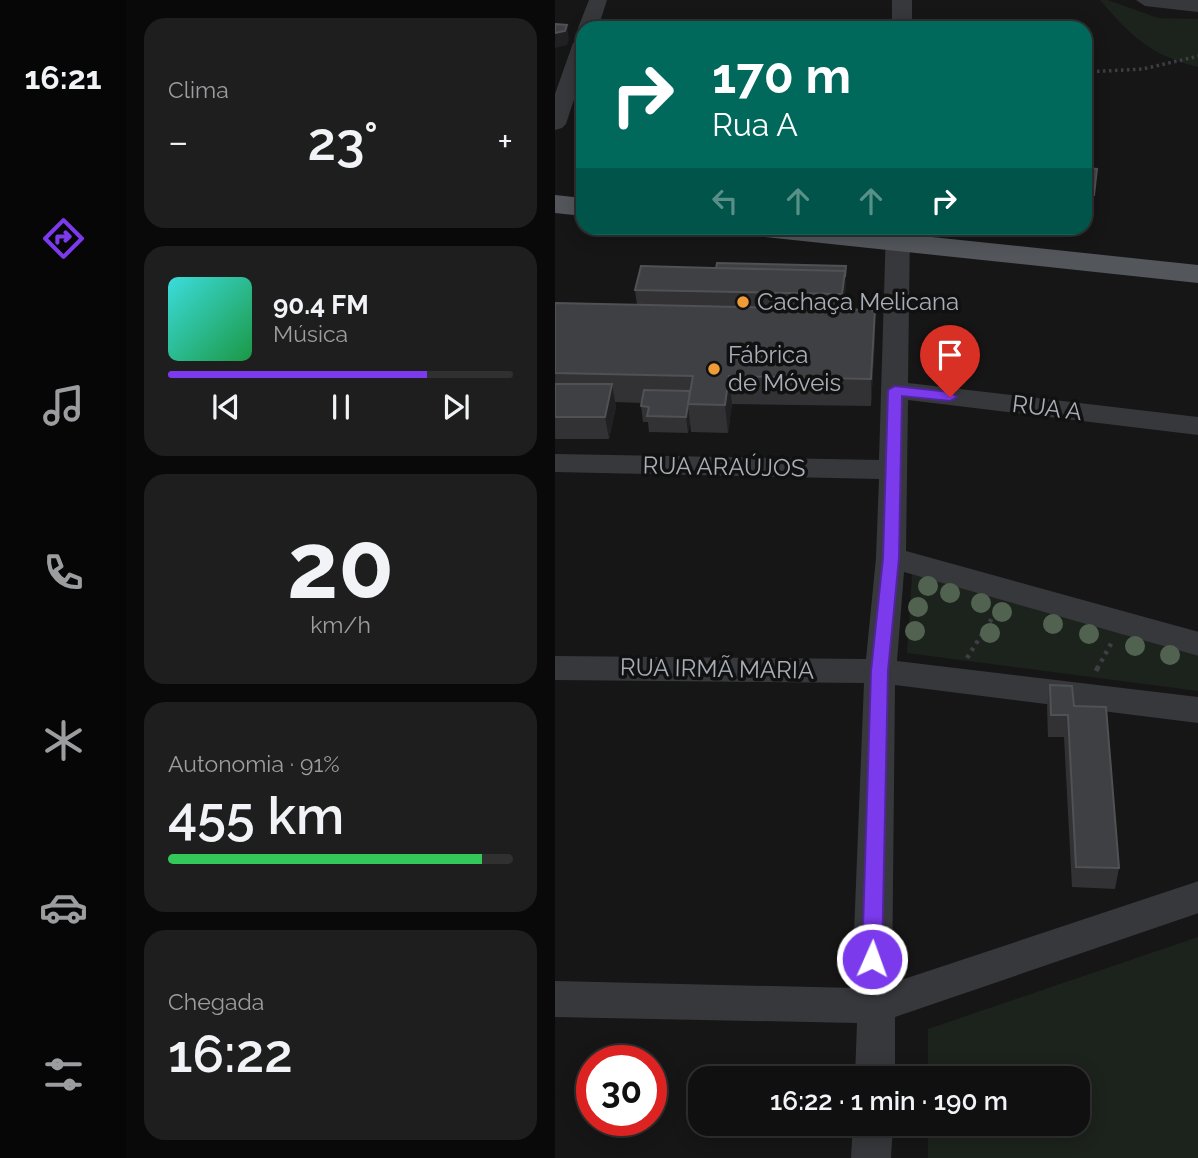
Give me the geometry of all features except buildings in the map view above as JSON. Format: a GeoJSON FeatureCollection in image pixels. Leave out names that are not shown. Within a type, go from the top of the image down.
{"type":"FeatureCollection","features":[{"type":"Feature","properties":{"kind":"main road"},"geometry":{"type":"LineString","coordinates":[[555,186],[576,188]]}},
{"type":"Feature","properties":{"kind":"main road"},"geometry":{"type":"LineString","coordinates":[[555,204],[576,206]]}},
{"type":"Feature","properties":{"kind":"main road"},"geometry":{"type":"LineString","coordinates":[[898,235],[1055,248],[1198,252]]}},
{"type":"Feature","properties":{"kind":"main road"},"geometry":{"type":"LineString","coordinates":[[991,235],[1198,274]]}},
{"type":"Feature","properties":{"kind":"street"},"geometry":{"type":"LineString","coordinates":[[590,21],[598,0]]}},
{"type":"Feature","properties":{"kind":"street"},"geometry":{"type":"LineString","coordinates":[[902,0],[902,21]]}},
{"type":"Feature","properties":{"kind":"street"},"geometry":{"type":"LineString","coordinates":[[1145,0],[1198,6]]}},
{"type":"Feature","properties":{"kind":"street"},"geometry":{"type":"LineString","coordinates":[[555,124],[575,88]]}},
{"type":"Feature","properties":{"kind":"street"},"geometry":{"type":"LineString","coordinates":[[876,1066],[877,1038],[872,959],[880,671],[891,558],[898,235]]}},
{"type":"Feature","properties":{"kind":"street"},"geometry":{"type":"LineString","coordinates":[[869,323],[896,324]]}},
{"type":"Feature","properties":{"kind":"street","name":"RUA A"},"geometry":{"type":"LineString","coordinates":[[895,390],[1198,426]]}},
{"type":"Feature","properties":{"kind":"street","name":"RUA ARAÚJOS"},"geometry":{"type":"LineString","coordinates":[[555,463],[893,470]]}},
{"type":"Feature","properties":{"kind":"street"},"geometry":{"type":"LineString","coordinates":[[891,558],[1198,644]]}},
{"type":"Feature","properties":{"kind":"street","name":"RUA IRMÃ MARIA"},"geometry":{"type":"LineString","coordinates":[[555,667],[880,671],[1198,710]]}},
{"type":"Feature","properties":{"kind":"street"},"geometry":{"type":"LineString","coordinates":[[555,999],[875,1006],[1198,897]]}},
{"type":"Feature","properties":{"kind":"street"},"geometry":{"type":"LineString","coordinates":[[871,1158],[872,1136]]}},
{"type":"Feature","properties":{"kind":"path"},"geometry":{"type":"LineString","coordinates":[[1092,72],[1124,73],[1160,68],[1198,56]]}},
{"type":"Feature","properties":{"kind":"path"},"geometry":{"type":"LineString","coordinates":[[967,658],[1002,603]]}},
{"type":"Feature","properties":{"kind":"path"},"geometry":{"type":"LineString","coordinates":[[1108,676],[1095,674],[1122,623]]}},
{"type":"Feature","properties":{"kind":"path"},"geometry":{"type":"LineString","coordinates":[[957,656],[980,659]]}},
{"type":"Feature","properties":{"kind":"shaded area"},"geometry":{"type":"Polygon","coordinates":[[[1100,0],[1108,0],[1158,18],[1198,19],[1198,67],[1154,50],[1121,24],[1100,0]]]}},
{"type":"Feature","properties":{"kind":"shaded area"},"geometry":{"type":"Polygon","coordinates":[[[912,574],[1198,654],[1198,691],[907,653],[912,574]]]}},
{"type":"Feature","properties":{"kind":"shaded area"},"geometry":{"type":"Polygon","coordinates":[[[1198,937],[1198,1158],[928,1158],[928,1136],[1090,1136],[1090,1066],[928,1066],[928,1029],[1198,937]]]}},
{"type":"Feature","properties":{"kind":"place","name":"Cachaça Melicana"},"geometry":{"type":"Point","coordinates":[743,302]}},
{"type":"Feature","properties":{"kind":"place","name":"Fábrica de Móveis"},"geometry":{"type":"Point","coordinates":[714,369]}},
{"type":"Feature","properties":{"kind":"route"},"geometry":{"type":"LineString","coordinates":[[872,959],[880,671],[891,558],[895,390],[950,397]]}}]}
